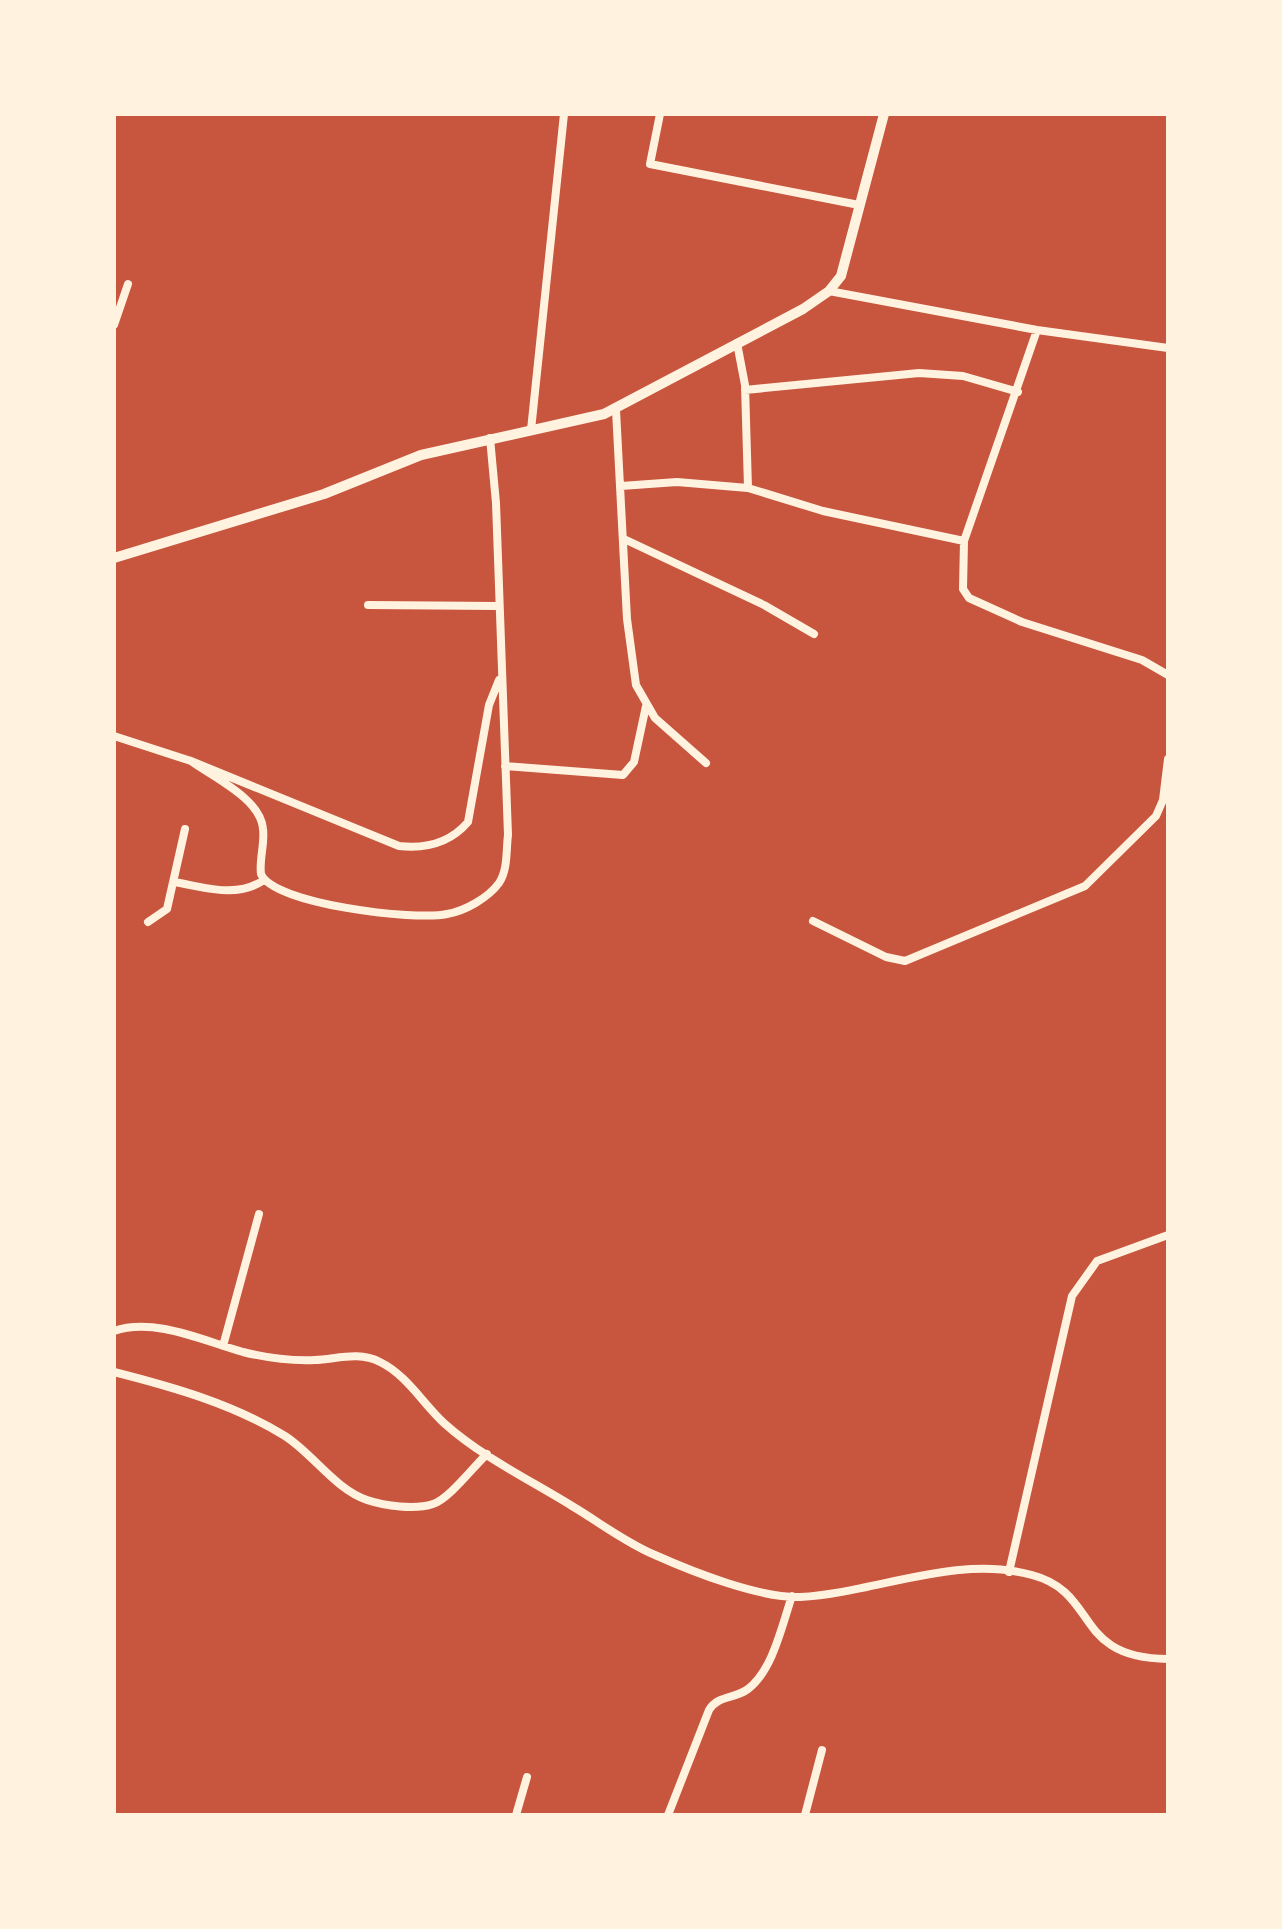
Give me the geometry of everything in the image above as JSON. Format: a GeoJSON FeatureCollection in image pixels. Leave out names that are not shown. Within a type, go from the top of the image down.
{"type":"FeatureCollection","features":[{"type":"Feature","properties":{"kind":"street"},"geometry":{"type":"LineString","coordinates":[[531,430],[564,114]]}},
{"type":"Feature","properties":{"kind":"street"},"geometry":{"type":"LineString","coordinates":[[660,114],[650,164],[859,205]]}},
{"type":"Feature","properties":{"kind":"street"},"geometry":{"type":"LineString","coordinates":[[114,558],[324,494],[421,455],[616,410],[829,291],[841,276],[884,114]]}},
{"type":"Feature","properties":{"kind":"street"},"geometry":{"type":"LineString","coordinates":[[114,325],[128,284]]}},
{"type":"Feature","properties":{"kind":"street"},"geometry":{"type":"LineString","coordinates":[[829,291],[1037,330],[1168,348]]}},
{"type":"Feature","properties":{"kind":"street"},"geometry":{"type":"LineString","coordinates":[[1037,330],[964,541],[960,582],[969,598],[1022,622],[1118,652],[1168,672]]}},
{"type":"Feature","properties":{"kind":"street"},"geometry":{"type":"LineString","coordinates":[[737,343],[745,390],[748,488]]}},
{"type":"Feature","properties":{"kind":"street"},"geometry":{"type":"LineString","coordinates":[[745,390],[919,373],[963,376],[1018,392]]}},
{"type":"Feature","properties":{"kind":"street"},"geometry":{"type":"LineString","coordinates":[[616,410],[631,663],[646,706],[662,726],[706,763]]}},
{"type":"Feature","properties":{"kind":"street"},"geometry":{"type":"LineString","coordinates":[[191,761],[249,802],[260,815],[264,830],[260,866],[264,880],[274,888],[298,896],[410,917],[460,910],[497,885],[504,871],[508,835],[490,438]]}},
{"type":"Feature","properties":{"kind":"street"},"geometry":{"type":"LineString","coordinates":[[621,486],[677,482],[748,488],[823,511],[964,541]]}},
{"type":"Feature","properties":{"kind":"street"},"geometry":{"type":"LineString","coordinates":[[624,539],[764,605],[814,634]]}},
{"type":"Feature","properties":{"kind":"street"},"geometry":{"type":"LineString","coordinates":[[368,605],[498,606]]}},
{"type":"Feature","properties":{"kind":"street"},"geometry":{"type":"LineString","coordinates":[[114,736],[191,761],[399,846],[424,848],[454,835],[468,822],[489,705],[500,680]]}},
{"type":"Feature","properties":{"kind":"street"},"geometry":{"type":"LineString","coordinates":[[505,766],[623,775],[634,762],[646,706]]}},
{"type":"Feature","properties":{"kind":"street"},"geometry":{"type":"LineString","coordinates":[[813,921],[886,957],[905,961],[1070,893],[1102,871],[1156,816],[1163,800],[1168,759]]}},
{"type":"Feature","properties":{"kind":"street"},"geometry":{"type":"LineString","coordinates":[[148,922],[167,909],[185,829]]}},
{"type":"Feature","properties":{"kind":"street"},"geometry":{"type":"LineString","coordinates":[[174,882],[235,892],[250,889],[264,880]]}},
{"type":"Feature","properties":{"kind":"street"},"geometry":{"type":"LineString","coordinates":[[223,1346],[259,1214]]}},
{"type":"Feature","properties":{"kind":"street"},"geometry":{"type":"LineString","coordinates":[[1009,1572],[1072,1296],[1086,1271],[1097,1261],[1168,1235]]}},
{"type":"Feature","properties":{"kind":"street"},"geometry":{"type":"LineString","coordinates":[[114,1331],[135,1326],[158,1329],[282,1359],[369,1357],[395,1372],[446,1424],[487,1454],[653,1554],[761,1591],[792,1596],[863,1589],[960,1569],[1009,1572],[1044,1578],[1066,1592],[1096,1635],[1114,1649],[1126,1654],[1168,1659]]}},
{"type":"Feature","properties":{"kind":"street"},"geometry":{"type":"LineString","coordinates":[[114,1372],[194,1395],[272,1428],[304,1449],[347,1488],[368,1500],[409,1506],[432,1504],[487,1454]]}},
{"type":"Feature","properties":{"kind":"street"},"geometry":{"type":"LineString","coordinates":[[668,1815],[709,1710],[716,1701],[747,1690],[764,1669],[792,1596]]}},
{"type":"Feature","properties":{"kind":"street"},"geometry":{"type":"LineString","coordinates":[[805,1815],[822,1750]]}},
{"type":"Feature","properties":{"kind":"street"},"geometry":{"type":"LineString","coordinates":[[516,1815],[527,1777]]}}]}
